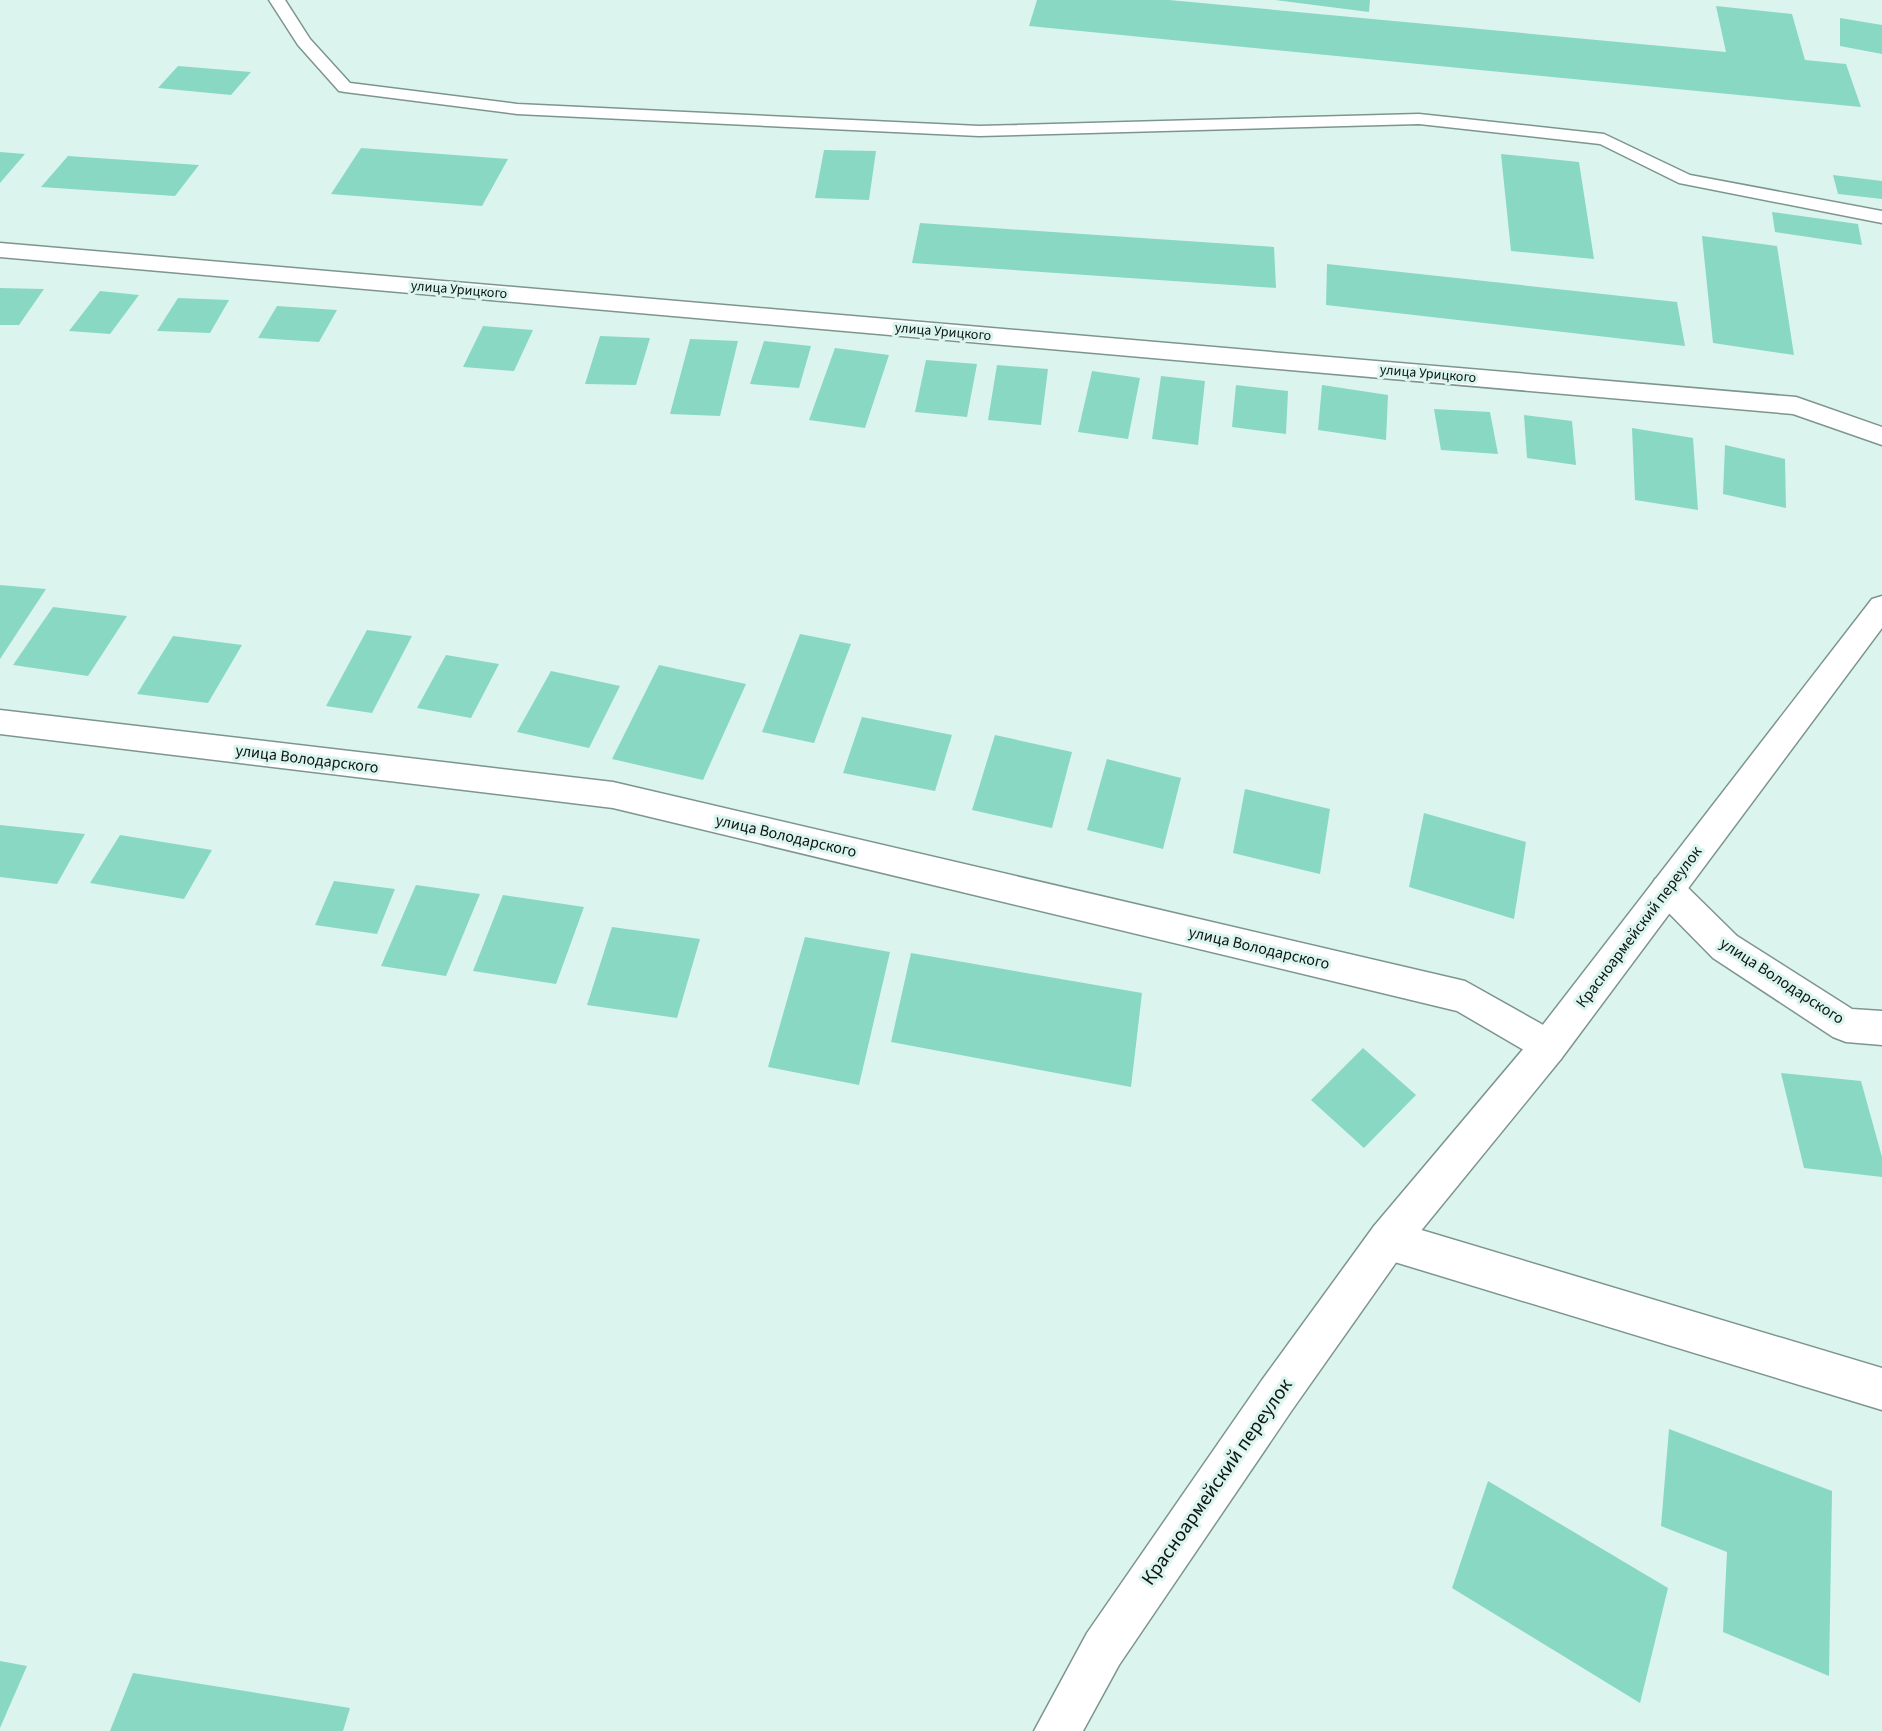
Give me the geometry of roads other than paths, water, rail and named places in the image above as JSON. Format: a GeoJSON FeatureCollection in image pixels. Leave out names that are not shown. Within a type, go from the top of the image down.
{"type":"FeatureCollection","features":[{"type":"Feature","properties":{"kind":"street","name":"улица Урицкого"},"geometry":{"type":"LineString","coordinates":[[0,250],[1796,406],[1882,436]]}},
{"type":"Feature","properties":{"kind":"street","name":"Красноармейский переулок"},"geometry":{"type":"LineString","coordinates":[[1057,1731],[1103,1649],[1277,1395],[1388,1240],[1548,1047],[1882,607]]}},
{"type":"Feature","properties":{"kind":"street","name":"улица Володарского"},"geometry":{"type":"LineString","coordinates":[[0,722],[613,795],[1465,997],[1548,1047]]}},
{"type":"Feature","properties":{"kind":"street","name":"улица Володарского"},"geometry":{"type":"LineString","coordinates":[[1667,889],[1725,947],[1846,1025],[1882,1028]]}},
{"type":"Feature","properties":{"kind":"street"},"geometry":{"type":"LineString","coordinates":[[1388,1240],[1882,1389]]}},
{"type":"Feature","properties":{"kind":"lane"},"geometry":{"type":"LineString","coordinates":[[277,0],[304,42],[345,87],[517,109],[979,131],[1419,119],[1604,139],[1685,179],[1882,217]]}}]}
